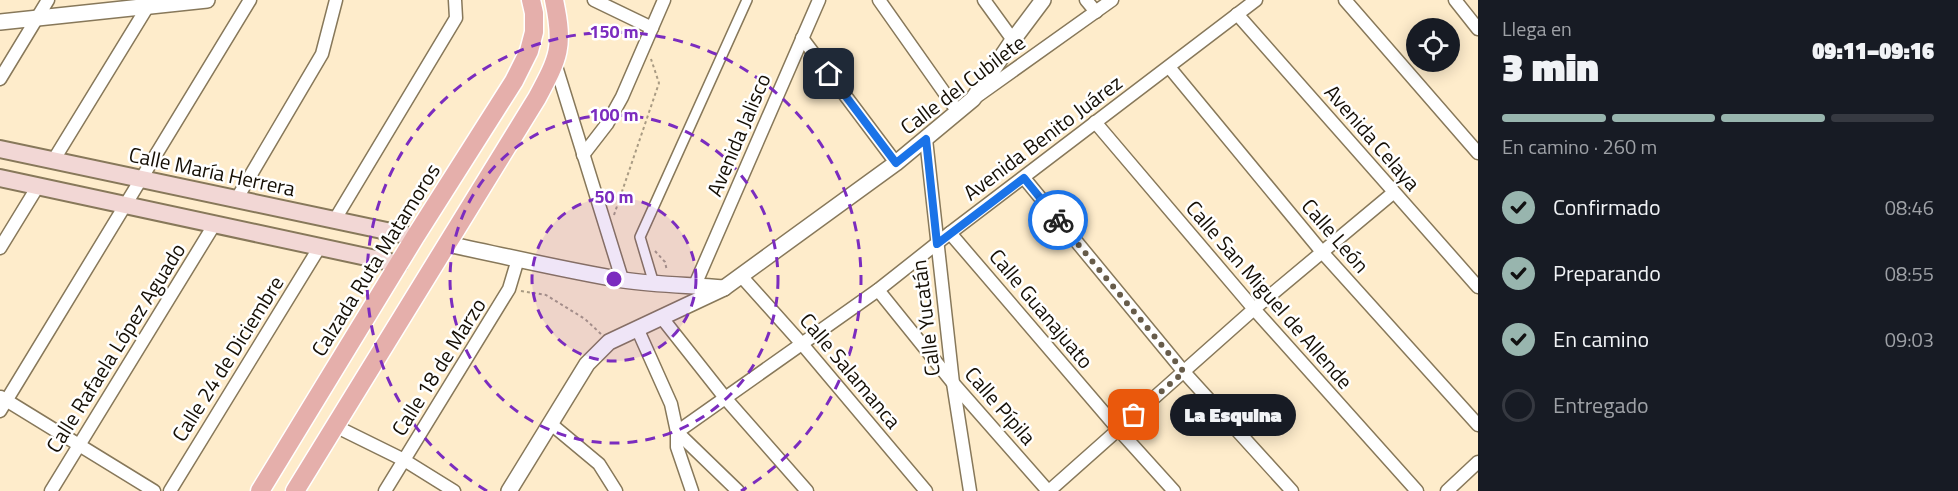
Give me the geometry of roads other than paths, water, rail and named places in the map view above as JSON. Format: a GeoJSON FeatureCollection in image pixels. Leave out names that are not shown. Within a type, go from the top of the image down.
{"type":"FeatureCollection","features":[{"type":"Feature","properties":{"kind":"main road","name":"Calzada Ruta Matamoros"},"geometry":{"type":"LineString","coordinates":[[260,491],[514,81],[529,51],[534,32],[531,0]]}},
{"type":"Feature","properties":{"kind":"main road"},"geometry":{"type":"LineString","coordinates":[[295,491],[537,98],[555,63],[560,43],[554,0]]}},
{"type":"Feature","properties":{"kind":"main road","name":"Calle María Herrera"},"geometry":{"type":"LineString","coordinates":[[0,149],[416,237]]}},
{"type":"Feature","properties":{"kind":"main road"},"geometry":{"type":"LineString","coordinates":[[0,178],[399,264]]}},
{"type":"Feature","properties":{"kind":"street"},"geometry":{"type":"LineString","coordinates":[[0,79],[48,0]]}},
{"type":"Feature","properties":{"kind":"street"},"geometry":{"type":"LineString","coordinates":[[0,22],[150,3],[207,0]]}},
{"type":"Feature","properties":{"kind":"street"},"geometry":{"type":"LineString","coordinates":[[0,411],[3,398],[141,180],[250,0]]}},
{"type":"Feature","properties":{"kind":"street"},"geometry":{"type":"LineString","coordinates":[[236,200],[322,54],[336,0]]}},
{"type":"Feature","properties":{"kind":"street"},"geometry":{"type":"LineString","coordinates":[[334,221],[456,18],[455,0]]}},
{"type":"Feature","properties":{"kind":"street"},"geometry":{"type":"LineString","coordinates":[[594,0],[652,28]]}},
{"type":"Feature","properties":{"kind":"street"},"geometry":{"type":"LineString","coordinates":[[583,154],[606,124],[622,97],[664,0]]}},
{"type":"Feature","properties":{"kind":"street"},"geometry":{"type":"LineString","coordinates":[[661,284],[640,237],[747,0]]}},
{"type":"Feature","properties":{"kind":"street","name":"Avenida Jalisco"},"geometry":{"type":"LineString","coordinates":[[695,285],[819,0]]}},
{"type":"Feature","properties":{"kind":"street"},"geometry":{"type":"LineString","coordinates":[[879,0],[958,112]]}},
{"type":"Feature","properties":{"kind":"street"},"geometry":{"type":"LineString","coordinates":[[984,0],[1013,40]]}},
{"type":"Feature","properties":{"kind":"street"},"geometry":{"type":"LineString","coordinates":[[973,99],[1043,0]]}},
{"type":"Feature","properties":{"kind":"street"},"geometry":{"type":"LineString","coordinates":[[1086,0],[1096,12]]}},
{"type":"Feature","properties":{"kind":"street","name":"Calle del Cubilete"},"geometry":{"type":"LineString","coordinates":[[509,491],[587,364],[609,342],[724,288],[742,277],[896,163],[973,99],[1112,0]]}},
{"type":"Feature","properties":{"kind":"street","name":"Avenida Benito Juárez"},"geometry":{"type":"LineString","coordinates":[[677,432],[878,290],[1256,0]]}},
{"type":"Feature","properties":{"kind":"street"},"geometry":{"type":"LineString","coordinates":[[1345,0],[1478,153]]}},
{"type":"Feature","properties":{"kind":"street"},"geometry":{"type":"LineString","coordinates":[[1455,0],[1478,29]]}},
{"type":"Feature","properties":{"kind":"street"},"geometry":{"type":"LineString","coordinates":[[53,161],[150,3]]}},
{"type":"Feature","properties":{"kind":"street","name":"Avenida Celaya"},"geometry":{"type":"LineString","coordinates":[[1237,14],[1478,287]]}},
{"type":"Feature","properties":{"kind":"street"},"geometry":{"type":"LineString","coordinates":[[802,38],[896,163]]}},
{"type":"Feature","properties":{"kind":"street"},"geometry":{"type":"LineString","coordinates":[[555,63],[622,279]]}},
{"type":"Feature","properties":{"kind":"street","name":"Calle León"},"geometry":{"type":"LineString","coordinates":[[1169,67],[1322,252],[1475,417]]}},
{"type":"Feature","properties":{"kind":"street","name":"Calle San Miguel de Allende"},"geometry":{"type":"LineString","coordinates":[[1095,122],[1254,309],[1417,491]]}},
{"type":"Feature","properties":{"kind":"street","name":"Calle Yucatán"},"geometry":{"type":"LineString","coordinates":[[926,139],[953,383],[970,491]]}},
{"type":"Feature","properties":{"kind":"street"},"geometry":{"type":"LineString","coordinates":[[1024,178],[1184,372],[1292,491]]}},
{"type":"Feature","properties":{"kind":"street"},"geometry":{"type":"LineString","coordinates":[[0,248],[38,186]]}},
{"type":"Feature","properties":{"kind":"street"},"geometry":{"type":"LineString","coordinates":[[1048,491],[1254,309],[1393,193]]}},
{"type":"Feature","properties":{"kind":"street","name":"Calle Rafaela López Aguado"},"geometry":{"type":"LineString","coordinates":[[51,491],[214,225]]}},
{"type":"Feature","properties":{"kind":"street","name":"Calle Guanajuato"},"geometry":{"type":"LineString","coordinates":[[950,233],[1174,491]]}},
{"type":"Feature","properties":{"kind":"street"},"geometry":{"type":"LineString","coordinates":[[447,244],[622,279],[724,288]]}},
{"type":"Feature","properties":{"kind":"street","name":"Calle 24 de Diciembre"},"geometry":{"type":"LineString","coordinates":[[170,491],[319,248]]}},
{"type":"Feature","properties":{"kind":"street","name":"Calle 18 de Marzo"},"geometry":{"type":"LineString","coordinates":[[385,491],[509,289],[518,259]]}},
{"type":"Feature","properties":{"kind":"street","name":"Calle Salamanca"},"geometry":{"type":"LineString","coordinates":[[742,277],[802,344],[926,491]]}},
{"type":"Feature","properties":{"kind":"street","name":"Calle Pípila"},"geometry":{"type":"LineString","coordinates":[[878,290],[953,383],[1048,491]]}},
{"type":"Feature","properties":{"kind":"street"},"geometry":{"type":"LineString","coordinates":[[662,318],[726,399],[807,491]]}},
{"type":"Feature","properties":{"kind":"street"},"geometry":{"type":"LineString","coordinates":[[637,328],[671,404],[677,432],[677,447],[692,491]]}},
{"type":"Feature","properties":{"kind":"street"},"geometry":{"type":"LineString","coordinates":[[3,398],[154,491]]}},
{"type":"Feature","properties":{"kind":"street"},"geometry":{"type":"LineString","coordinates":[[550,424],[599,464],[616,491]]}},
{"type":"Feature","properties":{"kind":"street"},"geometry":{"type":"LineString","coordinates":[[335,426],[404,460],[454,491]]}},
{"type":"Feature","properties":{"kind":"street"},"geometry":{"type":"LineString","coordinates":[[677,432],[738,491]]}},
{"type":"Feature","properties":{"kind":"street"},"geometry":{"type":"LineString","coordinates":[[1447,491],[1478,462]]}},
{"type":"Feature","properties":{"kind":"place","name":"La Esquina"},"geometry":{"type":"Point","coordinates":[1134,415]}}]}
